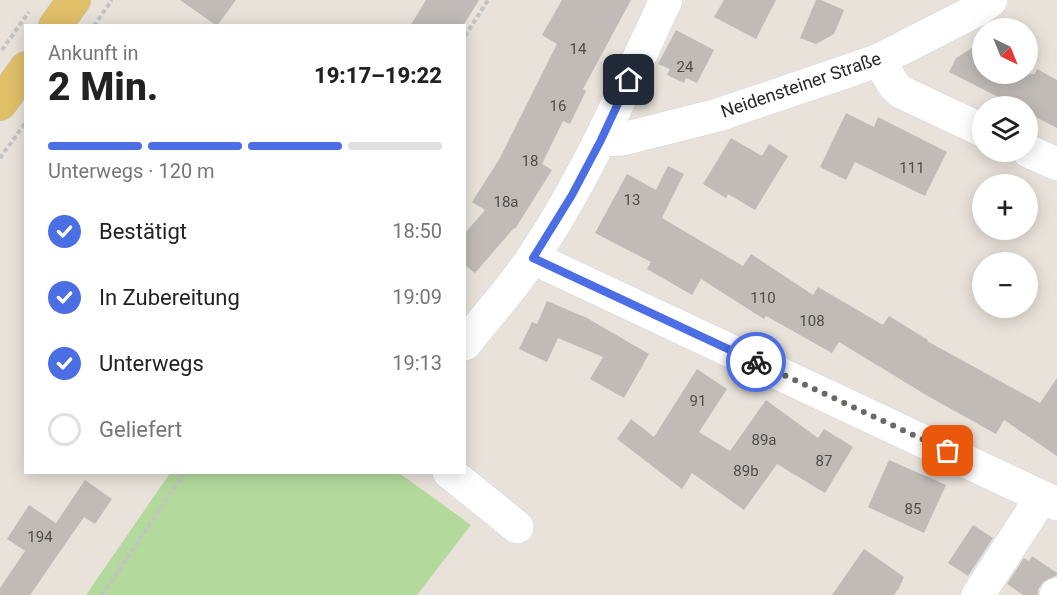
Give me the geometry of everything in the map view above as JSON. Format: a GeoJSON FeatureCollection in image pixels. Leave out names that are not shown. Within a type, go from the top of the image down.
{"type":"FeatureCollection","features":[{"type":"Feature","properties":{"kind":"main road"},"geometry":{"type":"LineString","coordinates":[[43,17],[74,0]]}},
{"type":"Feature","properties":{"kind":"main road"},"geometry":{"type":"LineString","coordinates":[[0,104],[24,71]]}},
{"type":"Feature","properties":{"kind":"street"},"geometry":{"type":"LineString","coordinates":[[466,343],[533,258],[572,195],[601,140],[666,0]]}},
{"type":"Feature","properties":{"kind":"street","name":"Neidensteiner Straße"},"geometry":{"type":"LineString","coordinates":[[601,140],[623,140],[718,115],[879,60],[977,10],[991,0]]}},
{"type":"Feature","properties":{"kind":"street"},"geometry":{"type":"LineString","coordinates":[[879,60],[901,93],[972,125]]}},
{"type":"Feature","properties":{"kind":"street"},"geometry":{"type":"LineString","coordinates":[[1038,155],[1057,164]]}},
{"type":"Feature","properties":{"kind":"street"},"geometry":{"type":"LineString","coordinates":[[533,258],[1050,500],[978,595]]}},
{"type":"Feature","properties":{"kind":"street"},"geometry":{"type":"LineString","coordinates":[[451,474],[517,527]]}},
{"type":"Feature","properties":{"kind":"path"},"geometry":{"type":"LineString","coordinates":[[95,24],[112,0]]}},
{"type":"Feature","properties":{"kind":"path"},"geometry":{"type":"LineString","coordinates":[[466,34],[488,0]]}},
{"type":"Feature","properties":{"kind":"path"},"geometry":{"type":"LineString","coordinates":[[0,53],[24,33]]}},
{"type":"Feature","properties":{"kind":"path"},"geometry":{"type":"LineString","coordinates":[[0,158],[24,125]]}},
{"type":"Feature","properties":{"kind":"path"},"geometry":{"type":"LineString","coordinates":[[102,595],[184,474]]}},
{"type":"Feature","properties":{"kind":"green space"},"geometry":{"type":"Polygon","coordinates":[[[169,474],[400,474],[471,525],[417,595],[86,595],[169,474]]]}},
{"type":"Feature","properties":{"kind":"building"},"geometry":{"type":"Polygon","coordinates":[[[180,0],[236,0],[218,24],[214,24],[180,0]]]}},
{"type":"Feature","properties":{"kind":"building"},"geometry":{"type":"Polygon","coordinates":[[[426,0],[479,0],[464,24],[411,24],[426,0]]]}},
{"type":"Feature","properties":{"kind":"building"},"geometry":{"type":"Polygon","coordinates":[[[562,0],[631,0],[583,89],[586,91],[570,124],[563,121],[542,164],[552,170],[515,229],[475,273],[466,266],[466,232],[485,210],[472,202],[500,158],[557,44],[542,35],[562,0]]]}},
{"type":"Feature","properties":{"kind":"building"},"geometry":{"type":"Polygon","coordinates":[[[724,0],[776,0],[756,39],[714,17],[724,0]]]}},
{"type":"Feature","properties":{"kind":"building"},"geometry":{"type":"Polygon","coordinates":[[[816,0],[844,10],[834,34],[816,44],[800,38],[816,0]]]}},
{"type":"Feature","properties":{"kind":"building"},"geometry":{"type":"Polygon","coordinates":[[[676,30],[714,50],[697,83],[686,78],[684,83],[667,75],[670,69],[658,64],[676,30]]]}},
{"type":"Feature","properties":{"kind":"building"},"geometry":{"type":"Polygon","coordinates":[[[972,48],[972,84],[949,72],[956,58],[972,48]]]}},
{"type":"Feature","properties":{"kind":"building"},"geometry":{"type":"Polygon","coordinates":[[[1038,70],[1057,80],[1057,128],[1038,118],[1038,96],[996,96],[973,84],[1038,84],[1038,70]]]}},
{"type":"Feature","properties":{"kind":"building"},"geometry":{"type":"Polygon","coordinates":[[[846,113],[874,127],[878,117],[947,152],[925,196],[855,162],[846,180],[820,167],[846,113]]]}},
{"type":"Feature","properties":{"kind":"building"},"geometry":{"type":"Polygon","coordinates":[[[731,138],[762,156],[769,144],[788,156],[755,210],[728,194],[726,198],[703,184],[731,138]]]}},
{"type":"Feature","properties":{"kind":"building"},"geometry":{"type":"Polygon","coordinates":[[[668,166],[684,174],[662,218],[743,266],[751,254],[813,295],[818,287],[883,325],[889,316],[927,341],[1040,403],[1057,378],[1057,456],[1004,420],[996,434],[839,342],[832,353],[766,316],[764,319],[701,279],[692,295],[647,269],[651,262],[595,233],[627,174],[656,190],[668,166]]]}},
{"type":"Feature","properties":{"kind":"building"},"geometry":{"type":"Polygon","coordinates":[[[547,301],[587,318],[649,354],[624,398],[590,379],[603,357],[558,338],[547,362],[519,349],[532,322],[537,324],[547,301]]]}},
{"type":"Feature","properties":{"kind":"building"},"geometry":{"type":"Polygon","coordinates":[[[697,369],[727,389],[699,432],[730,451],[766,400],[818,438],[824,429],[853,447],[825,493],[777,464],[744,510],[692,473],[682,489],[617,439],[631,419],[654,437],[697,369]]]}},
{"type":"Feature","properties":{"kind":"building"},"geometry":{"type":"Polygon","coordinates":[[[889,460],[946,485],[924,533],[868,507],[889,460]]]}},
{"type":"Feature","properties":{"kind":"building"},"geometry":{"type":"Polygon","coordinates":[[[85,480],[112,499],[95,524],[84,517],[30,595],[0,595],[0,588],[25,551],[7,539],[29,505],[56,523],[85,480]]]}},
{"type":"Feature","properties":{"kind":"building"},"geometry":{"type":"Polygon","coordinates":[[[973,525],[993,538],[968,576],[948,563],[973,525]]]}},
{"type":"Feature","properties":{"kind":"building"},"geometry":{"type":"Polygon","coordinates":[[[864,549],[904,577],[899,588],[894,595],[832,595],[864,549]]]}},
{"type":"Feature","properties":{"kind":"building"},"geometry":{"type":"Polygon","coordinates":[[[1032,556],[1057,575],[1043,582],[1038,595],[1023,595],[1007,584],[1024,558],[1029,561],[1032,556]]]}},
{"type":"Feature","properties":{"kind":"way so far"},"geometry":{"type":"LineString","coordinates":[[756,362],[948,451]]}},
{"type":"Feature","properties":{"kind":"route"},"geometry":{"type":"LineString","coordinates":[[629,80],[572,195],[533,258],[756,362]]}}]}
